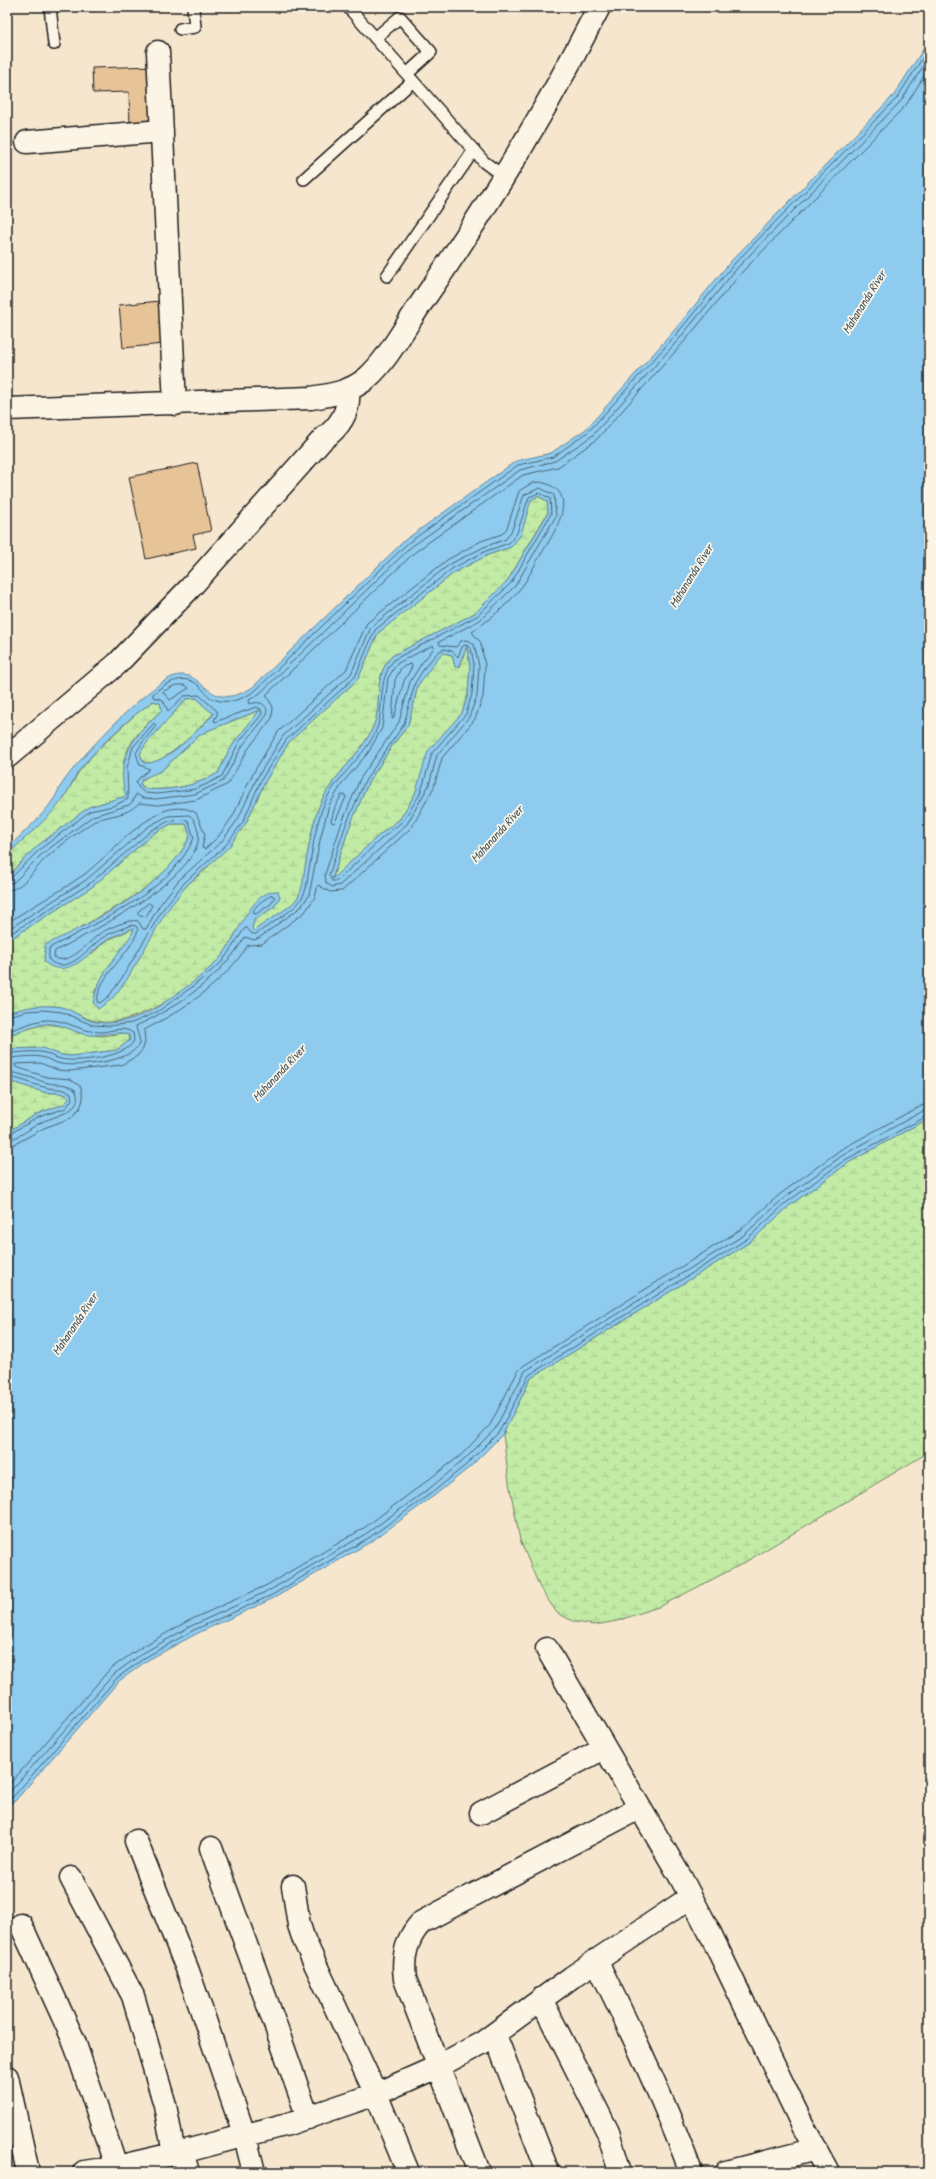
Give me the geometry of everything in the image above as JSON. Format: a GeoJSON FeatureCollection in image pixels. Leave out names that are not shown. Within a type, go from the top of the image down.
{"type":"FeatureCollection","features":[{"type":"Feature","properties":{"kind":"street"},"geometry":{"type":"LineString","coordinates":[[7,410],[311,398],[348,390],[366,379],[377,367],[442,272],[544,109],[598,7]]}},
{"type":"Feature","properties":{"kind":"street"},"geometry":{"type":"LineString","coordinates":[[158,52],[175,404]]}},
{"type":"Feature","properties":{"kind":"street"},"geometry":{"type":"LineString","coordinates":[[27,142],[162,132]]}},
{"type":"Feature","properties":{"kind":"street"},"geometry":{"type":"LineString","coordinates":[[7,757],[117,664],[190,588],[323,439],[337,427],[342,420],[349,402],[348,390]]}},
{"type":"Feature","properties":{"kind":"street"},"geometry":{"type":"LineString","coordinates":[[547,1649],[691,1897],[828,2172]]}},
{"type":"Feature","properties":{"kind":"street"},"geometry":{"type":"LineString","coordinates":[[480,1814],[604,1748]]}},
{"type":"Feature","properties":{"kind":"street"},"geometry":{"type":"LineString","coordinates":[[479,2172],[437,2067],[405,1979],[403,1962],[406,1947],[413,1931],[422,1922],[639,1808]]}},
{"type":"Feature","properties":{"kind":"street"},"geometry":{"type":"LineString","coordinates":[[136,1841],[188,1971],[245,2137],[254,2172]]}},
{"type":"Feature","properties":{"kind":"street"},"geometry":{"type":"LineString","coordinates":[[211,1848],[257,1976],[273,2014],[308,2118]]}},
{"type":"Feature","properties":{"kind":"street"},"geometry":{"type":"LineString","coordinates":[[71,1878],[133,1996],[181,2159]]}},
{"type":"Feature","properties":{"kind":"street"},"geometry":{"type":"LineString","coordinates":[[293,1886],[299,1925],[304,1940],[376,2094],[408,2172]]}},
{"type":"Feature","properties":{"kind":"street"},"geometry":{"type":"LineString","coordinates":[[84,2172],[117,2170],[181,2159],[245,2137],[308,2118],[376,2094],[437,2067],[494,2035],[596,1960],[691,1897]]}},
{"type":"Feature","properties":{"kind":"street"},"geometry":{"type":"LineString","coordinates":[[21,1925],[74,2041],[117,2170]]}},
{"type":"Feature","properties":{"kind":"street"},"geometry":{"type":"LineString","coordinates":[[596,1960],[642,2053],[676,2131],[691,2172]]}},
{"type":"Feature","properties":{"kind":"street"},"geometry":{"type":"LineString","coordinates":[[541,1999],[608,2132],[620,2172]]}},
{"type":"Feature","properties":{"kind":"street"},"geometry":{"type":"LineString","coordinates":[[494,2035],[548,2172]]}},
{"type":"Feature","properties":{"kind":"street"},"geometry":{"type":"LineString","coordinates":[[7,2077],[28,2172]]}},
{"type":"Feature","properties":{"kind":"street"},"geometry":{"type":"LineString","coordinates":[[726,2172],[816,2149]]}},
{"type":"Feature","properties":{"kind":"lane"},"geometry":{"type":"LineString","coordinates":[[50,7],[54,44]]}},
{"type":"Feature","properties":{"kind":"lane"},"geometry":{"type":"LineString","coordinates":[[180,29],[195,28],[193,7]]}},
{"type":"Feature","properties":{"kind":"lane"},"geometry":{"type":"LineString","coordinates":[[348,7],[484,162],[502,176]]}},
{"type":"Feature","properties":{"kind":"lane"},"geometry":{"type":"LineString","coordinates":[[304,178],[410,78],[431,52],[400,16],[376,38]]}},
{"type":"Feature","properties":{"kind":"lane"},"geometry":{"type":"LineString","coordinates":[[387,276],[474,150]]}},
{"type":"Feature","properties":{"kind":"green space"},"geometry":{"type":"Polygon","coordinates":[[[538,496],[547,501],[548,512],[508,580],[475,613],[392,656],[386,664],[380,681],[377,716],[374,725],[363,745],[334,781],[322,800],[312,830],[303,887],[299,896],[292,904],[254,931],[252,929],[254,920],[274,907],[280,897],[255,913],[240,928],[226,951],[197,980],[169,1000],[139,1015],[124,1020],[97,1022],[64,1008],[51,1006],[20,1009],[7,1013],[7,941],[92,887],[154,833],[171,824],[186,824],[190,836],[181,853],[169,867],[155,880],[124,902],[75,931],[92,954],[104,942],[134,928],[132,935],[106,970],[94,993],[126,980],[166,911],[186,886],[205,870],[246,823],[265,782],[289,742],[358,679],[378,633],[455,572],[488,555],[511,547],[531,500],[538,496]]]}},
{"type":"Feature","properties":{"kind":"green space"},"geometry":{"type":"Polygon","coordinates":[[[466,645],[470,665],[468,694],[462,713],[424,765],[421,781],[400,819],[378,836],[332,880],[349,828],[368,783],[392,746],[408,725],[418,685],[440,655],[444,653],[452,655],[455,666],[459,667],[463,659],[466,645]]]}},
{"type":"Feature","properties":{"kind":"green space"},"geometry":{"type":"Polygon","coordinates":[[[197,698],[205,707],[214,713],[181,745],[162,759],[144,763],[140,754],[145,745],[186,699],[197,698]]]}},
{"type":"Feature","properties":{"kind":"green space"},"geometry":{"type":"Polygon","coordinates":[[[154,701],[160,703],[162,710],[136,736],[124,759],[123,771],[126,796],[89,807],[36,847],[7,877],[7,855],[64,798],[78,773],[96,751],[138,712],[154,701]]]}},
{"type":"Feature","properties":{"kind":"green space"},"geometry":{"type":"Polygon","coordinates":[[[260,710],[236,740],[218,773],[210,778],[183,787],[164,789],[145,789],[140,783],[149,775],[161,771],[197,737],[207,731],[260,710]]]}},
{"type":"Feature","properties":{"kind":"green space"},"geometry":{"type":"Polygon","coordinates":[[[46,1024],[69,1027],[78,1033],[101,1036],[125,1033],[129,1035],[130,1040],[117,1050],[71,1056],[61,1055],[43,1048],[7,1049],[7,1035],[46,1024]]]}},
{"type":"Feature","properties":{"kind":"green space"},"geometry":{"type":"Polygon","coordinates":[[[7,1081],[43,1092],[62,1094],[68,1096],[69,1099],[64,1104],[37,1114],[7,1132],[7,1081]]]}},
{"type":"Feature","properties":{"kind":"green space"},"geometry":{"type":"Polygon","coordinates":[[[929,1118],[929,1452],[742,1564],[661,1606],[617,1621],[595,1625],[575,1622],[557,1613],[540,1588],[520,1540],[509,1483],[503,1434],[531,1378],[750,1242],[789,1206],[848,1163],[929,1118]]]}},
{"type":"Feature","properties":{"kind":"water","name":"Mahananda River"},"geometry":{"type":"Polygon","coordinates":[[[929,40],[929,1118],[848,1163],[789,1206],[750,1242],[531,1378],[503,1434],[470,1467],[435,1495],[372,1541],[274,1598],[196,1634],[148,1660],[119,1681],[15,1801],[7,1805],[7,1132],[37,1114],[64,1104],[69,1099],[68,1096],[62,1094],[43,1092],[7,1081],[7,1049],[43,1048],[61,1055],[71,1056],[117,1050],[130,1040],[129,1035],[121,1033],[90,1035],[52,1024],[36,1026],[7,1035],[7,1013],[20,1009],[54,1006],[65,1008],[84,1018],[100,1023],[116,1022],[142,1015],[156,1008],[172,997],[212,966],[226,951],[244,918],[251,907],[259,899],[268,893],[278,891],[280,897],[274,907],[254,920],[252,929],[254,931],[292,904],[301,892],[312,830],[322,800],[334,781],[363,745],[374,725],[377,716],[380,681],[386,664],[392,656],[475,613],[508,580],[548,513],[547,501],[538,496],[531,500],[521,535],[511,547],[488,555],[455,572],[378,633],[358,679],[289,742],[265,782],[246,823],[229,847],[186,886],[166,912],[126,981],[112,999],[98,1009],[93,1003],[100,981],[134,928],[110,938],[83,959],[68,967],[52,967],[44,962],[45,945],[107,913],[128,901],[147,887],[165,871],[179,854],[190,836],[186,824],[171,824],[154,833],[92,887],[7,941],[7,877],[36,847],[89,807],[126,796],[123,782],[125,758],[136,738],[152,719],[162,710],[160,703],[153,701],[113,734],[78,772],[65,796],[57,807],[7,855],[7,849],[43,813],[70,773],[97,742],[130,709],[160,683],[172,677],[183,675],[192,677],[215,694],[224,696],[237,695],[253,687],[405,540],[516,461],[551,453],[586,429],[672,333],[731,261],[894,95],[929,40]],[[467,646],[458,667],[455,667],[452,655],[444,653],[440,655],[418,685],[408,725],[392,746],[368,783],[349,828],[332,879],[378,836],[400,819],[415,794],[428,751],[462,713],[468,694],[470,665],[467,646]],[[197,698],[186,699],[145,745],[140,754],[144,763],[162,759],[171,753],[214,714],[197,698]],[[260,710],[207,731],[197,737],[161,771],[142,779],[140,784],[145,789],[164,789],[183,787],[210,778],[218,773],[236,740],[260,710]]]}},
{"type":"Feature","properties":{"kind":"building"},"geometry":{"type":"Polygon","coordinates":[[[155,66],[157,127],[130,127],[129,92],[93,93],[92,68],[155,66]]]}},
{"type":"Feature","properties":{"kind":"building"},"geometry":{"type":"Polygon","coordinates":[[[160,301],[163,344],[123,348],[119,305],[160,301]]]}},
{"type":"Feature","properties":{"kind":"building"},"geometry":{"type":"Polygon","coordinates":[[[197,463],[211,531],[193,535],[196,548],[146,559],[129,477],[197,463]]]}}]}
